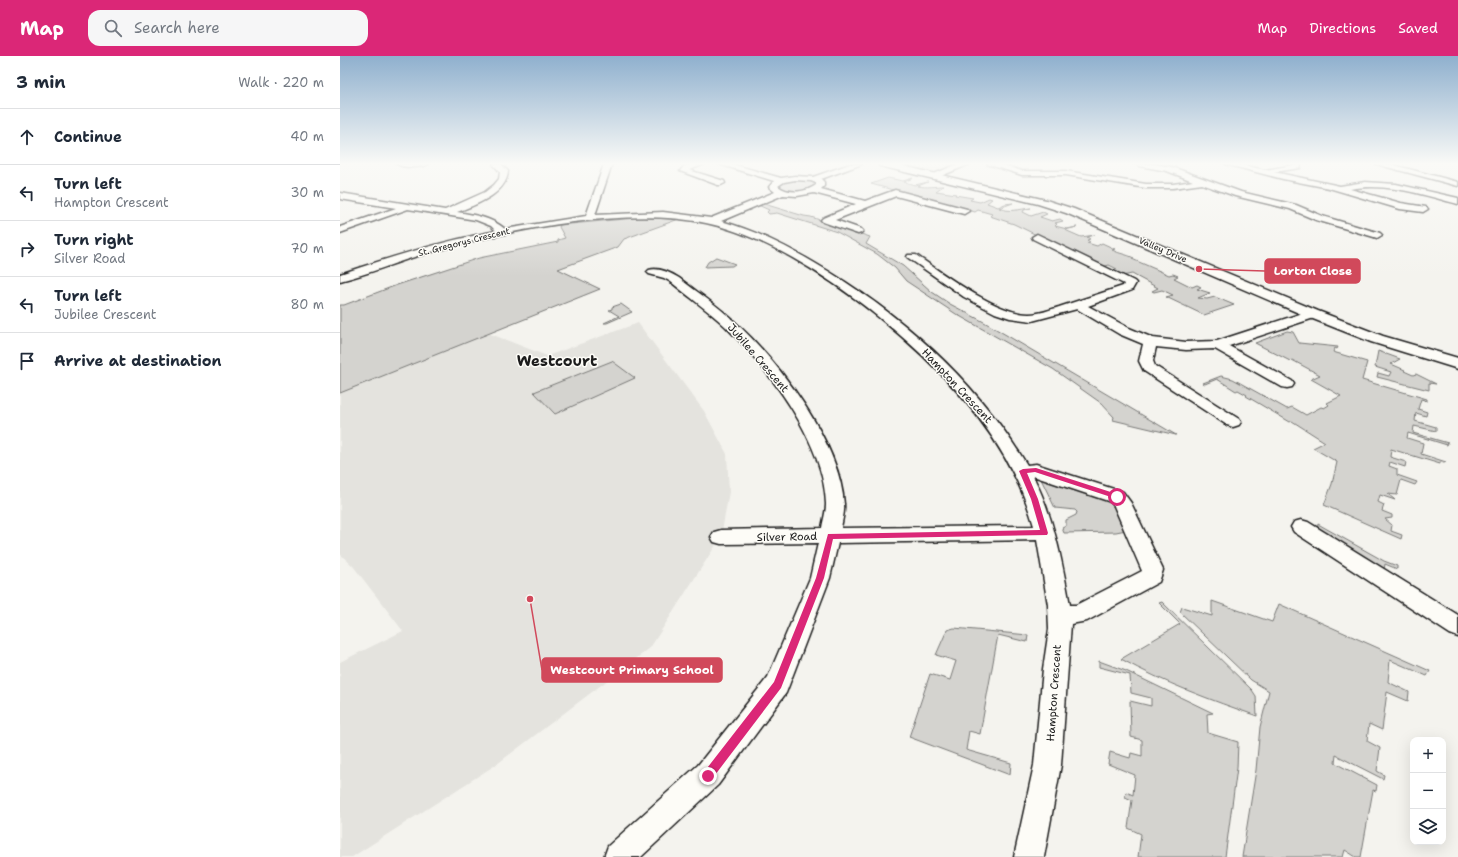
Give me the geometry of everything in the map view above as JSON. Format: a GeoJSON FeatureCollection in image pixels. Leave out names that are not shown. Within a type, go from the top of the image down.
{"type":"FeatureCollection","features":[{"type":"Feature","properties":{"kind":"street"},"geometry":{"type":"LineString","coordinates":[[377,201],[448,212],[486,220],[494,224],[503,232]]}},
{"type":"Feature","properties":{"kind":"street"},"geometry":{"type":"LineString","coordinates":[[448,212],[473,201]]}},
{"type":"Feature","properties":{"kind":"street"},"geometry":{"type":"LineString","coordinates":[[590,218],[596,201]]}},
{"type":"Feature","properties":{"kind":"street"},"geometry":{"type":"LineString","coordinates":[[713,221],[760,201]]}},
{"type":"Feature","properties":{"kind":"street"},"geometry":{"type":"LineString","coordinates":[[855,201],[865,204]]}},
{"type":"Feature","properties":{"kind":"street"},"geometry":{"type":"LineString","coordinates":[[858,231],[826,220],[872,201]]}},
{"type":"Feature","properties":{"kind":"street"},"geometry":{"type":"LineString","coordinates":[[930,201],[964,211]]}},
{"type":"Feature","properties":{"kind":"street","name":"Valley Drive"},"geometry":{"type":"LineString","coordinates":[[1039,201],[1070,211],[1313,314],[1377,339],[1458,364]]}},
{"type":"Feature","properties":{"kind":"street"},"geometry":{"type":"LineString","coordinates":[[1269,201],[1293,207],[1318,218],[1377,235]]}},
{"type":"Feature","properties":{"kind":"street"},"geometry":{"type":"LineString","coordinates":[[1384,201],[1400,206],[1423,209]]}},
{"type":"Feature","properties":{"kind":"street"},"geometry":{"type":"LineString","coordinates":[[340,230],[408,206]]}},
{"type":"Feature","properties":{"kind":"street","name":"St. Gregorys Crescent"},"geometry":{"type":"LineString","coordinates":[[340,278],[425,251],[503,232],[590,218],[661,215],[690,217],[713,221]]}},
{"type":"Feature","properties":{"kind":"street","name":"Hampton Crescent"},"geometry":{"type":"LineString","coordinates":[[713,221],[748,233],[775,245],[818,269],[858,295],[899,328],[943,368],[976,403],[994,426],[1023,471],[1035,499],[1045,533],[1060,616],[1049,754],[1030,857]]}},
{"type":"Feature","properties":{"kind":"street"},"geometry":{"type":"LineString","coordinates":[[912,257],[941,277],[975,297],[1009,314],[1029,318],[1078,305],[1128,288],[1130,283],[1037,237]]}},
{"type":"Feature","properties":{"kind":"street","name":"Jubilee Crescent"},"geometry":{"type":"LineString","coordinates":[[618,857],[708,776],[777,685],[820,578],[830,536],[835,505],[830,475],[824,455],[813,432],[786,389],[751,346],[720,315],[675,280],[668,276],[653,272]]}},
{"type":"Feature","properties":{"kind":"street"},"geometry":{"type":"LineString","coordinates":[[1078,305],[1124,331],[1150,342],[1186,346],[1218,345],[1313,314]]}},
{"type":"Feature","properties":{"kind":"street"},"geometry":{"type":"LineString","coordinates":[[1150,342],[1146,361],[1149,368],[1233,422]]}},
{"type":"Feature","properties":{"kind":"street"},"geometry":{"type":"LineString","coordinates":[[1218,345],[1242,360],[1287,384]]}},
{"type":"Feature","properties":{"kind":"street"},"geometry":{"type":"LineString","coordinates":[[1023,471],[1036,470],[1117,497],[1122,503],[1153,570],[1152,576],[1079,614],[1060,616]]}},
{"type":"Feature","properties":{"kind":"street"},"geometry":{"type":"LineString","coordinates":[[1301,527],[1458,627]]}},
{"type":"Feature","properties":{"kind":"street","name":"Silver Road"},"geometry":{"type":"LineString","coordinates":[[721,537],[1045,533]]}},
{"type":"Feature","properties":{"kind":"shaded area"},"geometry":{"type":"Polygon","coordinates":[[[936,201],[989,201],[987,203],[998,207],[1013,203],[999,208],[1011,210],[1031,208],[1024,210],[1023,212],[1031,216],[1043,212],[1047,214],[1040,217],[1052,221],[1060,219],[1063,221],[1055,223],[1057,224],[1055,226],[1067,229],[1077,227],[1065,230],[1081,237],[1095,235],[1087,237],[1090,239],[1087,240],[1090,242],[1087,243],[1097,246],[1102,243],[1115,249],[1112,250],[1134,258],[1132,259],[1169,275],[1173,274],[1178,276],[1174,278],[1192,287],[1197,285],[1201,287],[1197,289],[1210,293],[1198,298],[1207,299],[1215,297],[1234,305],[1204,315],[1166,297],[1173,295],[1162,290],[1152,291],[1158,288],[1132,274],[1122,276],[1112,271],[1117,269],[1109,265],[1102,267],[1014,224],[990,216],[992,214],[978,210],[975,212],[936,201]]]}},
{"type":"Feature","properties":{"kind":"shaded area"},"geometry":{"type":"Polygon","coordinates":[[[764,204],[811,217],[870,237],[866,244],[903,266],[932,292],[950,304],[984,322],[1176,435],[1113,420],[1114,417],[1101,403],[1053,369],[956,314],[906,281],[895,268],[877,254],[837,232],[777,213],[769,214],[767,212],[769,210],[758,205],[764,204]]]}},
{"type":"Feature","properties":{"kind":"shaded area"},"geometry":{"type":"Polygon","coordinates":[[[636,218],[679,219],[624,239],[618,247],[558,269],[600,289],[340,393],[340,305],[344,305],[397,285],[479,258],[558,242],[558,240],[565,238],[559,227],[560,225],[636,218]]]}},
{"type":"Feature","properties":{"kind":"shaded area"},"geometry":{"type":"Polygon","coordinates":[[[716,257],[735,264],[732,266],[705,267],[708,262],[716,257]]]}},
{"type":"Feature","properties":{"kind":"shaded area"},"geometry":{"type":"Polygon","coordinates":[[[621,304],[632,312],[604,323],[619,316],[609,310],[612,309],[612,307],[621,304]]]}},
{"type":"Feature","properties":{"kind":"shaded area"},"geometry":{"type":"Polygon","coordinates":[[[638,323],[704,411],[727,454],[729,492],[721,537],[650,648],[497,764],[352,857],[340,857],[340,662],[403,631],[353,566],[340,554],[340,392],[488,333],[547,356],[638,323]]]}},
{"type":"Feature","properties":{"kind":"shaded area"},"geometry":{"type":"Polygon","coordinates":[[[1287,331],[1293,332],[1299,343],[1338,347],[1337,349],[1335,348],[1333,352],[1367,362],[1362,380],[1427,399],[1427,401],[1421,399],[1418,409],[1427,412],[1426,416],[1416,413],[1415,421],[1436,427],[1436,431],[1414,426],[1413,433],[1448,443],[1447,445],[1408,433],[1407,438],[1423,443],[1421,454],[1446,462],[1440,462],[1440,464],[1391,449],[1390,457],[1406,462],[1405,467],[1390,462],[1389,466],[1397,469],[1397,475],[1417,482],[1415,485],[1401,480],[1397,495],[1388,494],[1395,500],[1380,495],[1378,502],[1384,505],[1382,511],[1392,515],[1392,518],[1385,519],[1392,525],[1391,531],[1402,535],[1401,539],[1324,505],[1332,484],[1337,462],[1313,448],[1325,442],[1292,421],[1290,422],[1246,396],[1247,395],[1238,390],[1236,391],[1217,379],[1205,384],[1203,383],[1221,376],[1233,379],[1287,409],[1292,407],[1306,415],[1321,407],[1324,408],[1329,405],[1327,403],[1341,396],[1311,379],[1320,375],[1255,343],[1287,331]]]}},
{"type":"Feature","properties":{"kind":"shaded area"},"geometry":{"type":"Polygon","coordinates":[[[1378,351],[1400,359],[1391,364],[1436,384],[1429,383],[1429,390],[1377,377],[1378,373],[1389,376],[1391,372],[1375,367],[1378,351]]]}},
{"type":"Feature","properties":{"kind":"shaded area"},"geometry":{"type":"Polygon","coordinates":[[[612,361],[635,378],[555,414],[534,392],[612,361]]]}},
{"type":"Feature","properties":{"kind":"shaded area"},"geometry":{"type":"Polygon","coordinates":[[[1041,479],[1111,498],[1126,530],[1116,532],[1064,533],[1062,528],[1066,526],[1066,520],[1076,515],[1077,512],[1075,510],[1055,508],[1041,479]]]}},
{"type":"Feature","properties":{"kind":"shaded area"},"geometry":{"type":"Polygon","coordinates":[[[1318,524],[1384,561],[1397,566],[1397,569],[1385,564],[1384,570],[1399,577],[1399,580],[1407,583],[1407,589],[1317,530],[1318,524]]]}},
{"type":"Feature","properties":{"kind":"shaded area"},"geometry":{"type":"Polygon","coordinates":[[[1212,601],[1272,622],[1279,604],[1430,671],[1427,676],[1390,660],[1388,682],[1409,692],[1408,701],[1387,692],[1382,730],[1369,724],[1367,741],[1380,748],[1377,771],[1384,775],[1383,779],[1336,755],[1335,763],[1377,785],[1376,791],[1373,790],[1361,857],[1356,857],[1345,850],[1343,857],[1242,857],[1256,770],[1260,727],[1269,691],[1251,680],[1180,612],[1182,607],[1212,616],[1212,601]]]}},
{"type":"Feature","properties":{"kind":"shaded area"},"geometry":{"type":"Polygon","coordinates":[[[1162,602],[1252,690],[1256,696],[1257,716],[1171,683],[1121,659],[1180,624],[1159,603],[1162,602]]]}},
{"type":"Feature","properties":{"kind":"shaded area"},"geometry":{"type":"Polygon","coordinates":[[[954,628],[1028,635],[1027,642],[998,635],[980,734],[969,731],[966,750],[1011,763],[1010,775],[909,737],[930,674],[950,680],[956,661],[936,655],[947,630],[954,628]]]}},
{"type":"Feature","properties":{"kind":"shaded area"},"geometry":{"type":"Polygon","coordinates":[[[1099,661],[1126,671],[1213,713],[1207,714],[1208,733],[1238,742],[1237,768],[1225,857],[1138,857],[1141,834],[1128,828],[1132,800],[1125,797],[1126,792],[1133,795],[1135,775],[1108,764],[1110,752],[1130,758],[1131,753],[1142,756],[1142,740],[1131,737],[1130,701],[1151,706],[1151,698],[1131,693],[1130,675],[1099,667],[1099,661]]]}},
{"type":"Feature","properties":{"kind":"place","name":"Lorton Close"},"geometry":{"type":"Point","coordinates":[1199,269]}},
{"type":"Feature","properties":{"kind":"place","name":"Westcourt Primary School"},"geometry":{"type":"Point","coordinates":[530,599]}},
{"type":"Feature","properties":{"kind":"district","name":"Westcourt"},"geometry":{"type":"Point","coordinates":[557,361]}},
{"type":"Feature","properties":{"kind":"route"},"geometry":{"type":"LineString","coordinates":[[708,776],[777,685],[820,578],[830,536],[1045,533],[1035,499],[1023,471],[1036,470],[1112,494],[1117,497]]}}]}
